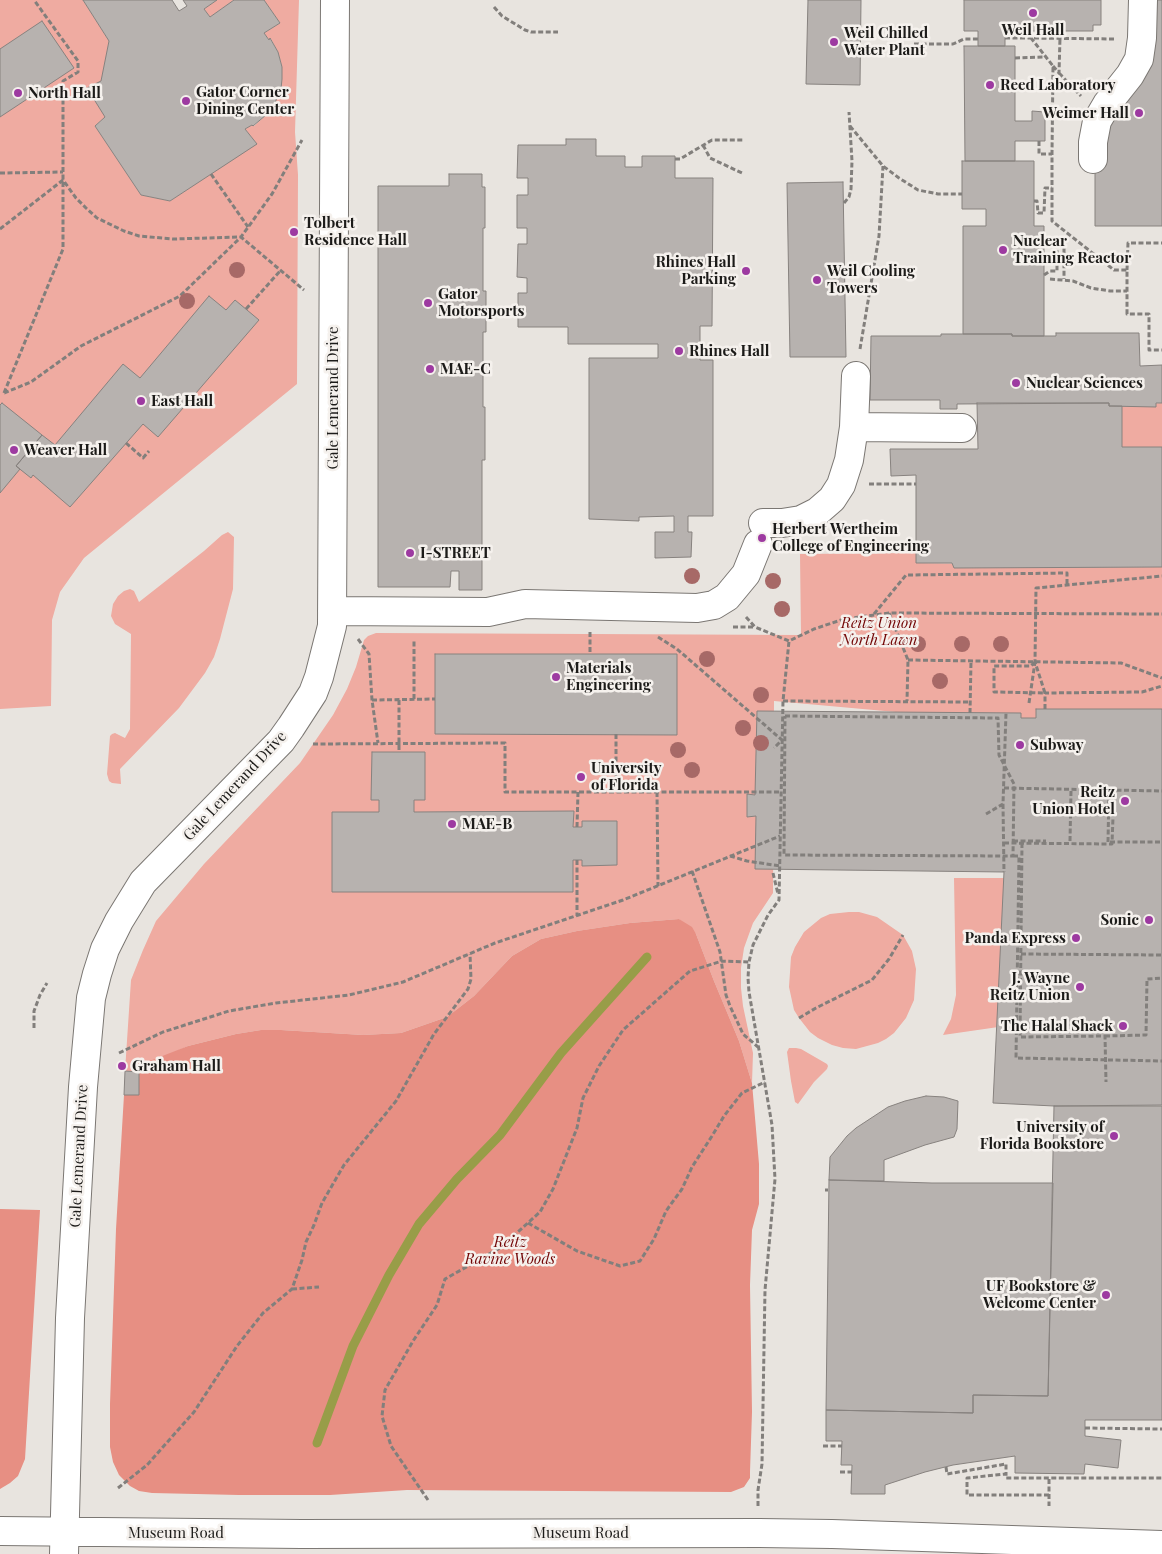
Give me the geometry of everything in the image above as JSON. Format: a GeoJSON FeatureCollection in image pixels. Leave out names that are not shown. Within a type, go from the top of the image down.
{"type":"FeatureCollection","features":[{"type":"Feature","properties":{"kind":"street","name":"Gale Lemerand Drive"},"geometry":{"type":"LineString","coordinates":[[64,1543],[70,1318],[82,1087],[91,998],[97,974],[105,949],[119,921],[143,882],[281,741],[304,707],[313,693],[319,677],[332,626],[335,0]]}},
{"type":"Feature","properties":{"kind":"street"},"geometry":{"type":"LineString","coordinates":[[1092,160],[1092,142],[1097,121],[1107,104],[1130,75],[1139,59],[1142,38],[1143,0]]}},
{"type":"Feature","properties":{"kind":"street"},"geometry":{"type":"LineString","coordinates":[[332,612],[488,612],[525,604],[697,608],[714,605],[727,597],[746,574],[761,533],[782,523],[801,520],[817,512],[832,499],[841,485],[849,460],[854,428],[856,376]]}},
{"type":"Feature","properties":{"kind":"street"},"geometry":{"type":"LineString","coordinates":[[854,428],[962,428]]}},
{"type":"Feature","properties":{"kind":"street","name":"Museum Road"},"geometry":{"type":"LineString","coordinates":[[0,1531],[64,1543],[292,1534],[796,1544],[1162,1545]]}},
{"type":"Feature","properties":{"kind":"path"},"geometry":{"type":"LineString","coordinates":[[34,0],[78,61],[78,72],[64,81],[63,249],[4,393],[31,382],[81,346],[180,296],[241,237],[272,194],[302,140]]}},
{"type":"Feature","properties":{"kind":"path"},"geometry":{"type":"LineString","coordinates":[[494,7],[502,16],[525,30],[531,32],[558,32]]}},
{"type":"Feature","properties":{"kind":"path"},"geometry":{"type":"LineString","coordinates":[[1005,38],[1031,38]]}},
{"type":"Feature","properties":{"kind":"path"},"geometry":{"type":"LineString","coordinates":[[1053,66],[1059,73],[1060,38]]}},
{"type":"Feature","properties":{"kind":"path"},"geometry":{"type":"LineString","coordinates":[[914,44],[953,44],[964,39],[978,39]]}},
{"type":"Feature","properties":{"kind":"path"},"geometry":{"type":"LineString","coordinates":[[1015,58],[1046,57]]}},
{"type":"Feature","properties":{"kind":"path"},"geometry":{"type":"LineString","coordinates":[[844,203],[852,189],[849,112]]}},
{"type":"Feature","properties":{"kind":"path"},"geometry":{"type":"LineString","coordinates":[[850,126],[883,166],[918,190],[938,194],[962,194]]}},
{"type":"Feature","properties":{"kind":"path"},"geometry":{"type":"LineString","coordinates":[[675,158],[680,158],[712,140],[744,140]]}},
{"type":"Feature","properties":{"kind":"path"},"geometry":{"type":"LineString","coordinates":[[1039,141],[1039,154],[1052,154]]}},
{"type":"Feature","properties":{"kind":"path"},"geometry":{"type":"LineString","coordinates":[[703,145],[710,158],[742,173]]}},
{"type":"Feature","properties":{"kind":"path"},"geometry":{"type":"LineString","coordinates":[[856,376],[879,236],[883,166]]}},
{"type":"Feature","properties":{"kind":"path"},"geometry":{"type":"LineString","coordinates":[[0,173],[64,172]]}},
{"type":"Feature","properties":{"kind":"path"},"geometry":{"type":"LineString","coordinates":[[211,174],[248,227]]}},
{"type":"Feature","properties":{"kind":"path"},"geometry":{"type":"LineString","coordinates":[[0,229],[64,180]]}},
{"type":"Feature","properties":{"kind":"path"},"geometry":{"type":"LineString","coordinates":[[64,180],[76,198],[86,208],[104,222],[124,232],[139,236],[173,239],[241,237],[304,290]]}},
{"type":"Feature","properties":{"kind":"path"},"geometry":{"type":"LineString","coordinates":[[1034,201],[1037,201],[1038,213],[1044,213],[1045,188],[1052,188]]}},
{"type":"Feature","properties":{"kind":"path"},"geometry":{"type":"LineString","coordinates":[[1127,270],[1128,243],[1162,243]]}},
{"type":"Feature","properties":{"kind":"path"},"geometry":{"type":"LineString","coordinates":[[1044,275],[1050,271],[1057,271],[1057,244],[1064,244],[1064,279]]}},
{"type":"Feature","properties":{"kind":"path"},"geometry":{"type":"LineString","coordinates":[[246,310],[280,270]]}},
{"type":"Feature","properties":{"kind":"path"},"geometry":{"type":"LineString","coordinates":[[1050,279],[1064,279],[1091,288],[1110,291],[1127,291]]}},
{"type":"Feature","properties":{"kind":"path"},"geometry":{"type":"LineString","coordinates":[[126,443],[143,458],[150,451]]}},
{"type":"Feature","properties":{"kind":"path"},"geometry":{"type":"LineString","coordinates":[[841,485],[916,484]]}},
{"type":"Feature","properties":{"kind":"path"},"geometry":{"type":"LineString","coordinates":[[874,614],[906,575],[1067,573],[1067,585]]}},
{"type":"Feature","properties":{"kind":"path"},"geometry":{"type":"LineString","coordinates":[[1029,703],[1035,662],[1036,588],[1162,576]]}},
{"type":"Feature","properties":{"kind":"path"},"geometry":{"type":"LineString","coordinates":[[727,597],[755,627],[789,641],[814,629],[844,619],[874,614],[1162,614]]}},
{"type":"Feature","properties":{"kind":"path"},"geometry":{"type":"LineString","coordinates":[[889,613],[908,660],[908,701]]}},
{"type":"Feature","properties":{"kind":"path"},"geometry":{"type":"LineString","coordinates":[[590,628],[590,654]]}},
{"type":"Feature","properties":{"kind":"path"},"geometry":{"type":"LineString","coordinates":[[653,633],[677,649],[782,740]]}},
{"type":"Feature","properties":{"kind":"path"},"geometry":{"type":"LineString","coordinates":[[356,637],[369,654],[372,700],[378,743]]}},
{"type":"Feature","properties":{"kind":"path"},"geometry":{"type":"LineString","coordinates":[[414,637],[414,699]]}},
{"type":"Feature","properties":{"kind":"path"},"geometry":{"type":"LineString","coordinates":[[758,1490],[762,1464],[766,1290],[775,1179],[772,1125],[748,978],[753,945],[768,915],[779,900],[782,701],[789,641]]}},
{"type":"Feature","properties":{"kind":"path"},"geometry":{"type":"LineString","coordinates":[[908,660],[1121,662],[1162,678]]}},
{"type":"Feature","properties":{"kind":"path"},"geometry":{"type":"LineString","coordinates":[[970,713],[971,661]]}},
{"type":"Feature","properties":{"kind":"path"},"geometry":{"type":"LineString","coordinates":[[1035,662],[1045,693],[1045,708]]}},
{"type":"Feature","properties":{"kind":"path"},"geometry":{"type":"LineString","coordinates":[[1035,662],[1031,666],[994,666],[994,692],[1142,692],[1162,686]]}},
{"type":"Feature","properties":{"kind":"path"},"geometry":{"type":"LineString","coordinates":[[372,700],[435,699]]}},
{"type":"Feature","properties":{"kind":"path"},"geometry":{"type":"LineString","coordinates":[[400,700],[400,752]]}},
{"type":"Feature","properties":{"kind":"path"},"geometry":{"type":"LineString","coordinates":[[782,701],[970,702]]}},
{"type":"Feature","properties":{"kind":"path"},"geometry":{"type":"LineString","coordinates":[[1004,872],[1003,804],[1006,713]]}},
{"type":"Feature","properties":{"kind":"path"},"geometry":{"type":"LineString","coordinates":[[1013,856],[1014,784],[999,755],[998,718],[785,716],[784,855],[1013,856],[1020,856],[1016,1058],[1162,1061]]}},
{"type":"Feature","properties":{"kind":"path"},"geometry":{"type":"LineString","coordinates":[[616,734],[616,792]]}},
{"type":"Feature","properties":{"kind":"path"},"geometry":{"type":"LineString","coordinates":[[774,748],[782,740]]}},
{"type":"Feature","properties":{"kind":"path"},"geometry":{"type":"LineString","coordinates":[[307,744],[504,743],[505,792],[781,792]]}},
{"type":"Feature","properties":{"kind":"path"},"geometry":{"type":"LineString","coordinates":[[1004,788],[1162,791]]}},
{"type":"Feature","properties":{"kind":"path"},"geometry":{"type":"LineString","coordinates":[[1014,790],[1162,791]]}},
{"type":"Feature","properties":{"kind":"path"},"geometry":{"type":"LineString","coordinates":[[1110,843],[1114,790]]}},
{"type":"Feature","properties":{"kind":"path"},"geometry":{"type":"LineString","coordinates":[[1070,841],[1071,791]]}},
{"type":"Feature","properties":{"kind":"path"},"geometry":{"type":"LineString","coordinates":[[1109,791],[1110,843]]}},
{"type":"Feature","properties":{"kind":"path"},"geometry":{"type":"LineString","coordinates":[[577,827],[578,792]]}},
{"type":"Feature","properties":{"kind":"path"},"geometry":{"type":"LineString","coordinates":[[657,792],[658,886]]}},
{"type":"Feature","properties":{"kind":"path"},"geometry":{"type":"LineString","coordinates":[[986,814],[1003,804]]}},
{"type":"Feature","properties":{"kind":"path"},"geometry":{"type":"LineString","coordinates":[[119,1053],[163,1032],[215,1015],[253,1006],[366,992],[403,982],[495,943],[623,900],[780,836]]}},
{"type":"Feature","properties":{"kind":"path"},"geometry":{"type":"LineString","coordinates":[[1013,841],[1110,843]]}},
{"type":"Feature","properties":{"kind":"path"},"geometry":{"type":"LineString","coordinates":[[1004,843],[1162,843]]}},
{"type":"Feature","properties":{"kind":"path"},"geometry":{"type":"LineString","coordinates":[[1022,843],[1020,1037],[1146,1035],[1147,979],[1162,978]]}},
{"type":"Feature","properties":{"kind":"path"},"geometry":{"type":"LineString","coordinates":[[730,856],[747,861],[780,866]]}},
{"type":"Feature","properties":{"kind":"path"},"geometry":{"type":"LineString","coordinates":[[577,860],[577,916]]}},
{"type":"Feature","properties":{"kind":"path"},"geometry":{"type":"LineString","coordinates":[[692,871],[720,952],[726,995],[730,1006],[743,1034],[758,1047]]}},
{"type":"Feature","properties":{"kind":"path"},"geometry":{"type":"LineString","coordinates":[[773,874],[779,900]]}},
{"type":"Feature","properties":{"kind":"path"},"geometry":{"type":"LineString","coordinates":[[799,1018],[872,980],[889,959],[903,935]]}},
{"type":"Feature","properties":{"kind":"path"},"geometry":{"type":"LineString","coordinates":[[118,1488],[148,1465],[194,1412],[237,1346],[263,1313],[292,1289],[306,1242],[322,1203],[344,1165],[396,1101],[434,1034],[468,989],[471,979],[470,954]]}},
{"type":"Feature","properties":{"kind":"path"},"geometry":{"type":"LineString","coordinates":[[1018,954],[1162,955]]}},
{"type":"Feature","properties":{"kind":"path"},"geometry":{"type":"LineString","coordinates":[[428,1500],[391,1446],[382,1416],[385,1390],[413,1341],[437,1305],[445,1278],[500,1248],[540,1212],[553,1189],[577,1128],[583,1098],[600,1066],[623,1030],[690,970],[722,961],[749,962]]}},
{"type":"Feature","properties":{"kind":"path"},"geometry":{"type":"LineString","coordinates":[[34,1028],[34,1011],[47,983]]}},
{"type":"Feature","properties":{"kind":"path"},"geometry":{"type":"LineString","coordinates":[[1105,1036],[1106,1082]]}},
{"type":"Feature","properties":{"kind":"path"},"geometry":{"type":"LineString","coordinates":[[528,1223],[577,1251],[620,1266],[640,1261],[654,1240],[666,1211],[682,1189],[692,1167],[724,1116],[742,1093],[766,1082]]}},
{"type":"Feature","properties":{"kind":"path"},"geometry":{"type":"LineString","coordinates":[[292,1289],[319,1287]]}},
{"type":"Feature","properties":{"kind":"path"},"geometry":{"type":"LineString","coordinates":[[1085,1428],[1162,1429]]}},
{"type":"Feature","properties":{"kind":"path"},"geometry":{"type":"LineString","coordinates":[[824,1446],[842,1446]]}},
{"type":"Feature","properties":{"kind":"path"},"geometry":{"type":"LineString","coordinates":[[946,1467],[947,1474],[1006,1464],[1006,1478],[1162,1478]]}},
{"type":"Feature","properties":{"kind":"path"},"geometry":{"type":"LineString","coordinates":[[840,1472],[852,1472]]}},
{"type":"Feature","properties":{"kind":"path"},"geometry":{"type":"LineString","coordinates":[[1006,1474],[967,1478],[967,1494],[1049,1495]]}},
{"type":"Feature","properties":{"kind":"path"},"geometry":{"type":"LineString","coordinates":[[1049,1479],[1049,1506]]}},
{"type":"Feature","properties":{"kind":"green space"},"geometry":{"type":"Polygon","coordinates":[[[0,0],[83,0],[109,41],[105,117],[95,126],[141,195],[170,201],[256,143],[245,129],[252,125],[254,126],[274,105],[281,89],[282,79],[282,67],[278,52],[271,39],[269,40],[264,33],[280,23],[264,0],[299,0],[295,132],[298,175],[297,384],[84,558],[60,592],[52,620],[51,706],[0,709],[0,0]]]}},
{"type":"Feature","properties":{"kind":"green space"},"geometry":{"type":"Polygon","coordinates":[[[217,0],[234,0],[210,17],[204,9],[217,0]]]}},
{"type":"Feature","properties":{"kind":"green space"},"geometry":{"type":"Polygon","coordinates":[[[1162,403],[1162,447],[1122,447],[1122,406],[1162,403]]]}},
{"type":"Feature","properties":{"kind":"green space"},"geometry":{"type":"Polygon","coordinates":[[[228,532],[234,537],[233,589],[214,657],[205,673],[179,708],[120,769],[121,784],[112,783],[109,781],[107,774],[110,736],[115,733],[125,738],[130,729],[131,634],[115,624],[111,616],[113,604],[118,596],[130,589],[134,591],[139,602],[228,532]]]}},
{"type":"Feature","properties":{"kind":"green space","name":"Reitz Union North Lawn"},"geometry":{"type":"Polygon","coordinates":[[[916,553],[916,563],[1162,567],[1162,709],[1036,709],[1036,718],[1021,718],[1021,713],[907,713],[774,701],[773,893],[753,923],[744,948],[741,968],[743,1006],[753,1053],[752,1083],[739,1041],[696,934],[679,919],[630,923],[577,931],[541,939],[512,956],[474,996],[447,1017],[401,1033],[363,1035],[261,1030],[188,1046],[141,1067],[139,1072],[125,1071],[131,980],[156,921],[204,864],[300,763],[333,715],[347,689],[364,640],[368,636],[376,633],[801,635],[800,554],[916,553]]]}},
{"type":"Feature","properties":{"kind":"green space"},"geometry":{"type":"Polygon","coordinates":[[[954,878],[1034,878],[1033,1022],[943,1035],[951,1019],[956,995],[954,878]]]}},
{"type":"Feature","properties":{"kind":"green space"},"geometry":{"type":"Polygon","coordinates":[[[859,912],[877,917],[903,935],[912,951],[916,969],[914,1000],[906,1018],[894,1033],[886,1039],[856,1049],[832,1045],[810,1032],[794,1010],[789,987],[791,957],[804,932],[821,918],[830,914],[859,912]]]}},
{"type":"Feature","properties":{"kind":"green space","name":"Reitz Ravine Woods"},"geometry":{"type":"Polygon","coordinates":[[[679,919],[692,927],[696,934],[739,1041],[752,1083],[759,1164],[759,1204],[752,1230],[750,1285],[752,1412],[750,1478],[744,1487],[731,1492],[407,1490],[330,1495],[239,1495],[152,1493],[139,1491],[130,1486],[119,1475],[113,1462],[110,1447],[110,1404],[116,1229],[124,1095],[138,1095],[141,1067],[147,1062],[188,1046],[261,1030],[363,1035],[401,1033],[447,1017],[474,996],[512,956],[541,939],[577,931],[630,923],[679,919]]]}},
{"type":"Feature","properties":{"kind":"green space"},"geometry":{"type":"Polygon","coordinates":[[[789,1048],[801,1049],[828,1066],[798,1104],[795,1102],[791,1081],[787,1052],[789,1048]]]}},
{"type":"Feature","properties":{"kind":"green space"},"geometry":{"type":"Polygon","coordinates":[[[0,1209],[40,1210],[25,1459],[18,1476],[0,1489],[0,1209]]]}},
{"type":"Feature","properties":{"kind":"building","name":"Gator Corner Dining Center"},"geometry":{"type":"Polygon","coordinates":[[[83,0],[172,0],[179,11],[187,6],[183,0],[217,0],[204,9],[210,17],[234,0],[264,0],[280,23],[264,33],[269,40],[270,38],[278,52],[282,67],[282,79],[281,89],[274,105],[253,126],[245,129],[257,144],[170,201],[141,195],[95,126],[105,117],[87,88],[101,81],[109,41],[83,0]]]}},
{"type":"Feature","properties":{"kind":"building","name":"Weil Chilled Water Plant"},"geometry":{"type":"Polygon","coordinates":[[[808,0],[861,0],[860,85],[806,84],[808,0]]]}},
{"type":"Feature","properties":{"kind":"building","name":"Weil Hall"},"geometry":{"type":"Polygon","coordinates":[[[964,0],[1101,0],[1101,25],[1093,25],[1093,31],[1005,31],[1005,46],[978,46],[978,31],[964,31],[964,0]]]}},
{"type":"Feature","properties":{"kind":"building","name":"Weimer Hall"},"geometry":{"type":"Polygon","coordinates":[[[1156,0],[1162,0],[1162,226],[1095,226],[1095,165],[1156,0]]]}},
{"type":"Feature","properties":{"kind":"building","name":"North Hall"},"geometry":{"type":"Polygon","coordinates":[[[42,21],[74,68],[0,117],[0,49],[42,21]]]}},
{"type":"Feature","properties":{"kind":"building","name":"Reed Laboratory"},"geometry":{"type":"Polygon","coordinates":[[[964,46],[1015,46],[1015,121],[1032,121],[1032,111],[1045,112],[1045,141],[1015,141],[1015,161],[965,161],[964,46]]]}},
{"type":"Feature","properties":{"kind":"building","name":"Rhines Hall"},"geometry":{"type":"Polygon","coordinates":[[[566,139],[596,139],[596,156],[625,156],[625,167],[642,167],[642,156],[675,156],[675,178],[713,178],[712,326],[700,326],[700,360],[713,360],[713,516],[688,516],[688,532],[692,532],[691,557],[655,558],[655,532],[674,532],[674,516],[639,517],[639,521],[589,519],[589,358],[658,358],[658,344],[568,344],[568,327],[518,327],[518,293],[527,293],[527,278],[517,277],[518,244],[527,244],[527,228],[517,228],[517,195],[528,195],[528,178],[517,178],[518,145],[566,145],[566,139]]]}},
{"type":"Feature","properties":{"kind":"building","name":"Nuclear Training Reactor"},"geometry":{"type":"Polygon","coordinates":[[[962,161],[1034,161],[1034,226],[1044,226],[1044,336],[963,334],[963,226],[986,226],[986,209],[962,209],[962,161]]]}},
{"type":"Feature","properties":{"kind":"building","name":"MAE-C"},"geometry":{"type":"Polygon","coordinates":[[[449,174],[482,174],[482,187],[485,187],[483,291],[486,291],[486,332],[483,332],[485,460],[482,460],[482,590],[459,590],[459,571],[451,571],[450,587],[378,587],[378,186],[449,186],[449,174]]]}},
{"type":"Feature","properties":{"kind":"building","name":"Weil Cooling Towers"},"geometry":{"type":"Polygon","coordinates":[[[843,182],[846,357],[790,357],[787,183],[843,182]]]}},
{"type":"Feature","properties":{"kind":"building","name":"East Hall"},"geometry":{"type":"Polygon","coordinates":[[[209,296],[226,310],[235,300],[259,320],[158,437],[143,424],[70,507],[33,475],[31,478],[16,466],[42,435],[55,445],[123,364],[140,378],[209,296]]]}},
{"type":"Feature","properties":{"kind":"building","name":"Nuclear Sciences"},"geometry":{"type":"Polygon","coordinates":[[[1056,333],[1139,333],[1140,366],[1162,365],[1162,403],[1156,403],[1156,407],[1109,406],[1109,403],[957,404],[957,409],[940,409],[940,400],[870,400],[871,336],[1012,334],[1012,336],[1056,336],[1056,333]]]}},
{"type":"Feature","properties":{"kind":"building","name":"Weaver Hall"},"geometry":{"type":"Polygon","coordinates":[[[2,403],[42,435],[16,466],[20,469],[0,493],[0,405],[2,403]]]}},
{"type":"Feature","properties":{"kind":"building"},"geometry":{"type":"Polygon","coordinates":[[[977,403],[1109,403],[1109,406],[1122,406],[1122,447],[1162,447],[1162,567],[954,568],[952,563],[916,563],[916,475],[891,476],[890,449],[978,449],[977,403]]]}},
{"type":"Feature","properties":{"kind":"building","name":"Materials Engineering"},"geometry":{"type":"Polygon","coordinates":[[[435,654],[677,654],[677,735],[435,734],[435,654]]]}},
{"type":"Feature","properties":{"kind":"building","name":"J. Wayne Reitz Union"},"geometry":{"type":"Polygon","coordinates":[[[1036,709],[1162,709],[1162,1105],[1054,1106],[993,1103],[1004,872],[755,869],[756,816],[747,817],[747,794],[755,795],[757,711],[1021,713],[1021,718],[1036,718],[1036,709]]]}},
{"type":"Feature","properties":{"kind":"building","name":"MAE-B"},"geometry":{"type":"Polygon","coordinates":[[[372,752],[425,752],[425,800],[414,800],[414,812],[574,811],[573,827],[582,827],[582,821],[617,821],[617,865],[582,866],[582,860],[573,860],[573,892],[332,892],[332,812],[379,812],[379,800],[371,800],[372,752]]]}},
{"type":"Feature","properties":{"kind":"building"},"geometry":{"type":"Polygon","coordinates":[[[125,1071],[139,1072],[139,1095],[124,1095],[125,1071]]]}},
{"type":"Feature","properties":{"kind":"building"},"geometry":{"type":"Polygon","coordinates":[[[926,1096],[944,1097],[958,1101],[957,1129],[954,1137],[884,1160],[884,1181],[829,1180],[830,1157],[856,1128],[888,1107],[926,1096]]]}},
{"type":"Feature","properties":{"kind":"building","name":"UF Bookstore & Welcome Center"},"geometry":{"type":"Polygon","coordinates":[[[1054,1106],[1162,1106],[1162,1420],[1085,1420],[1085,1436],[1121,1440],[1118,1468],[1085,1464],[1084,1474],[1015,1473],[1015,1456],[953,1465],[925,1472],[885,1485],[885,1494],[851,1494],[852,1465],[841,1465],[842,1441],[826,1441],[826,1410],[973,1413],[973,1395],[1048,1396],[1054,1106]]]}},
{"type":"Feature","properties":{"kind":"building"},"geometry":{"type":"Polygon","coordinates":[[[829,1180],[932,1183],[1053,1183],[1048,1396],[973,1395],[973,1413],[826,1410],[829,1180]]]}},
{"type":"Feature","properties":{"kind":"waterway"},"geometry":{"type":"LineString","coordinates":[[317,1443],[353,1346],[389,1275],[419,1224],[457,1179],[500,1135],[561,1053],[647,957]]}},
{"type":"Feature","properties":{"kind":"place","name":"Weil Hall"},"geometry":{"type":"Point","coordinates":[1033,13]}},
{"type":"Feature","properties":{"kind":"place","name":"Weil Chilled Water Plant"},"geometry":{"type":"Point","coordinates":[834,42]}},
{"type":"Feature","properties":{"kind":"place","name":"Reed Laboratory"},"geometry":{"type":"Point","coordinates":[990,85]}},
{"type":"Feature","properties":{"kind":"place","name":"North Hall"},"geometry":{"type":"Point","coordinates":[18,93]}},
{"type":"Feature","properties":{"kind":"place","name":"Gator Corner Dining Center"},"geometry":{"type":"Point","coordinates":[186,101]}},
{"type":"Feature","properties":{"kind":"place","name":"Weimer Hall"},"geometry":{"type":"Point","coordinates":[1139,113]}},
{"type":"Feature","properties":{"kind":"place","name":"Tolbert Residence Hall"},"geometry":{"type":"Point","coordinates":[294,232]}},
{"type":"Feature","properties":{"kind":"place","name":"Nuclear Training Reactor"},"geometry":{"type":"Point","coordinates":[1003,250]}},
{"type":"Feature","properties":{"kind":"place","name":"Rhines Hall Parking"},"geometry":{"type":"Point","coordinates":[746,271]}},
{"type":"Feature","properties":{"kind":"place","name":"Weil Cooling Towers"},"geometry":{"type":"Point","coordinates":[817,280]}},
{"type":"Feature","properties":{"kind":"place","name":"Gator Motorsports"},"geometry":{"type":"Point","coordinates":[428,303]}},
{"type":"Feature","properties":{"kind":"place","name":"Rhines Hall"},"geometry":{"type":"Point","coordinates":[679,351]}},
{"type":"Feature","properties":{"kind":"place","name":"MAE-C"},"geometry":{"type":"Point","coordinates":[430,369]}},
{"type":"Feature","properties":{"kind":"place","name":"Nuclear Sciences"},"geometry":{"type":"Point","coordinates":[1016,383]}},
{"type":"Feature","properties":{"kind":"place","name":"East Hall"},"geometry":{"type":"Point","coordinates":[141,401]}},
{"type":"Feature","properties":{"kind":"place","name":"Weaver Hall"},"geometry":{"type":"Point","coordinates":[14,450]}},
{"type":"Feature","properties":{"kind":"place","name":"Herbert Wertheim College of Engineering"},"geometry":{"type":"Point","coordinates":[762,538]}},
{"type":"Feature","properties":{"kind":"place","name":"I-STREET"},"geometry":{"type":"Point","coordinates":[410,553]}},
{"type":"Feature","properties":{"kind":"place","name":"Materials Engineering"},"geometry":{"type":"Point","coordinates":[556,677]}},
{"type":"Feature","properties":{"kind":"place","name":"Subway"},"geometry":{"type":"Point","coordinates":[1020,745]}},
{"type":"Feature","properties":{"kind":"place","name":"University of Florida"},"geometry":{"type":"Point","coordinates":[581,777]}},
{"type":"Feature","properties":{"kind":"place","name":"Reitz Union Hotel"},"geometry":{"type":"Point","coordinates":[1125,801]}},
{"type":"Feature","properties":{"kind":"place","name":"MAE-B"},"geometry":{"type":"Point","coordinates":[452,824]}},
{"type":"Feature","properties":{"kind":"place","name":"Sonic"},"geometry":{"type":"Point","coordinates":[1149,920]}},
{"type":"Feature","properties":{"kind":"place","name":"Panda Express"},"geometry":{"type":"Point","coordinates":[1076,938]}},
{"type":"Feature","properties":{"kind":"place","name":"J. Wayne Reitz Union"},"geometry":{"type":"Point","coordinates":[1080,987]}},
{"type":"Feature","properties":{"kind":"place","name":"The Halal Shack"},"geometry":{"type":"Point","coordinates":[1123,1026]}},
{"type":"Feature","properties":{"kind":"place","name":"Graham Hall"},"geometry":{"type":"Point","coordinates":[122,1066]}},
{"type":"Feature","properties":{"kind":"place","name":"University of Florida Bookstore"},"geometry":{"type":"Point","coordinates":[1114,1136]}},
{"type":"Feature","properties":{"kind":"place","name":"UF Bookstore & Welcome Center"},"geometry":{"type":"Point","coordinates":[1106,1295]}}]}
